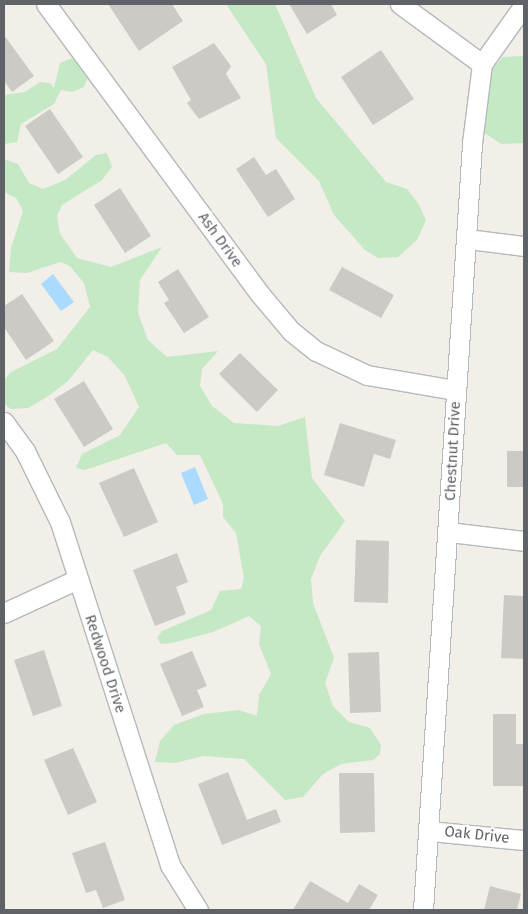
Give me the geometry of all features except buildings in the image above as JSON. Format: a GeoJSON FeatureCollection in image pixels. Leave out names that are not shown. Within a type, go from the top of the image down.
{"type":"FeatureCollection","features":[{"type":"Feature","properties":{"kind":"street","name":"Ash Drive"},"geometry":{"type":"LineString","coordinates":[[46,4],[259,293],[291,330],[316,351],[367,375],[456,390]]}},
{"type":"Feature","properties":{"kind":"street"},"geometry":{"type":"LineString","coordinates":[[400,4],[482,64]]}},
{"type":"Feature","properties":{"kind":"street","name":"Chestnut Drive"},"geometry":{"type":"LineString","coordinates":[[423,910],[430,831],[449,532],[456,390],[468,239],[472,143],[482,64],[524,5]]}},
{"type":"Feature","properties":{"kind":"street"},"geometry":{"type":"LineString","coordinates":[[468,239],[524,246]]}},
{"type":"Feature","properties":{"kind":"street","name":"Redwood Drive"},"geometry":{"type":"LineString","coordinates":[[4,422],[25,451],[60,522],[170,865],[198,910]]}},
{"type":"Feature","properties":{"kind":"street"},"geometry":{"type":"LineString","coordinates":[[449,532],[524,541]]}},
{"type":"Feature","properties":{"kind":"street"},"geometry":{"type":"LineString","coordinates":[[4,613],[78,579]]}},
{"type":"Feature","properties":{"kind":"street","name":"Oak Drive"},"geometry":{"type":"LineString","coordinates":[[430,831],[524,840]]}},
{"type":"Feature","properties":{"kind":"green space"},"geometry":{"type":"Polygon","coordinates":[[[226,4],[275,4],[316,98],[386,182],[407,189],[418,203],[426,220],[417,240],[398,257],[378,258],[365,250],[334,215],[319,181],[276,138],[266,64],[226,4]]]}},
{"type":"Feature","properties":{"kind":"green space"},"geometry":{"type":"Polygon","coordinates":[[[524,56],[524,143],[501,144],[482,131],[489,73],[503,57],[524,56]]]}},
{"type":"Feature","properties":{"kind":"green space"},"geometry":{"type":"Polygon","coordinates":[[[72,58],[90,73],[84,87],[72,92],[61,90],[54,104],[21,124],[17,142],[4,144],[4,95],[25,92],[40,82],[50,83],[54,88],[60,63],[72,58]]]}},
{"type":"Feature","properties":{"kind":"green space"},"geometry":{"type":"Polygon","coordinates":[[[107,153],[112,167],[102,180],[62,205],[57,216],[60,234],[77,258],[111,267],[162,247],[140,280],[138,313],[148,340],[167,357],[218,351],[202,369],[200,386],[212,406],[234,423],[278,426],[305,417],[312,478],[345,521],[320,556],[311,579],[313,603],[334,658],[325,683],[333,706],[349,722],[370,728],[381,745],[380,754],[373,760],[341,764],[323,774],[303,797],[285,800],[244,759],[203,756],[175,763],[155,762],[160,741],[174,725],[204,714],[239,710],[257,716],[259,695],[271,674],[259,644],[261,626],[249,616],[213,632],[172,643],[161,644],[157,638],[162,631],[211,610],[220,591],[241,589],[244,578],[236,533],[223,517],[223,504],[200,455],[177,455],[166,443],[85,470],[76,468],[82,454],[120,435],[139,407],[125,376],[108,357],[93,350],[68,381],[47,397],[28,408],[11,409],[4,404],[4,380],[11,372],[57,349],[90,307],[84,283],[70,266],[60,262],[27,273],[9,272],[11,248],[23,211],[16,198],[4,192],[4,159],[18,164],[29,183],[43,189],[65,180],[96,155],[107,153]]]}},
{"type":"Feature","properties":{"kind":"water"},"geometry":{"type":"Polygon","coordinates":[[[53,274],[74,302],[61,311],[41,284],[53,274]]]}},
{"type":"Feature","properties":{"kind":"water"},"geometry":{"type":"Polygon","coordinates":[[[195,467],[208,499],[194,505],[181,473],[195,467]]]}}]}
